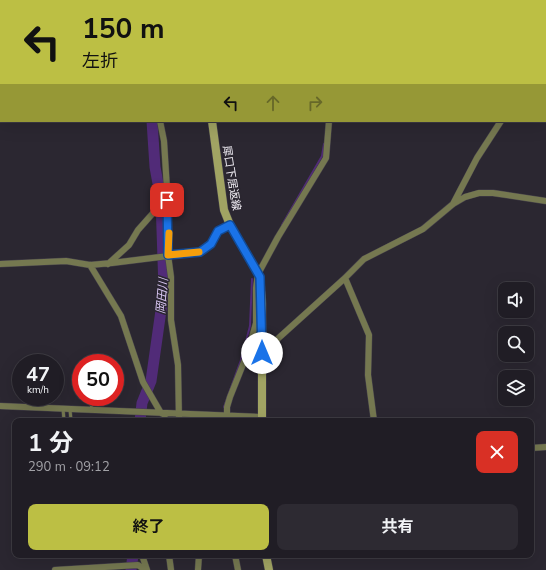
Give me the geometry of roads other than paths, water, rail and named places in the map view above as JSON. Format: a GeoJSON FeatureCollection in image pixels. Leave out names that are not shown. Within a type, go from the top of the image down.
{"type":"FeatureCollection","features":[{"type":"Feature","properties":{"kind":"main road","name":"犀口下居返線"},"geometry":{"type":"LineString","coordinates":[[212,122],[224,210],[230,225],[258,274],[262,304],[262,418]]}},
{"type":"Feature","properties":{"kind":"main road"},"geometry":{"type":"LineString","coordinates":[[267,558],[269,570]]}},
{"type":"Feature","properties":{"kind":"street"},"geometry":{"type":"LineString","coordinates":[[160,122],[164,141],[167,189],[168,255],[171,278],[171,320],[178,365],[179,418]]}},
{"type":"Feature","properties":{"kind":"street"},"geometry":{"type":"LineString","coordinates":[[228,416],[227,407],[230,397],[248,352],[256,323],[256,288],[258,274],[278,236],[326,158],[329,122]]}},
{"type":"Feature","properties":{"kind":"street"},"geometry":{"type":"LineString","coordinates":[[453,204],[477,158],[501,122]]}},
{"type":"Feature","properties":{"kind":"street"},"geometry":{"type":"LineString","coordinates":[[262,353],[345,278],[364,258],[424,229],[453,204],[465,197],[479,193],[493,193],[546,201]]}},
{"type":"Feature","properties":{"kind":"street"},"geometry":{"type":"LineString","coordinates":[[108,264],[128,245],[138,230],[154,212]]}},
{"type":"Feature","properties":{"kind":"street"},"geometry":{"type":"LineString","coordinates":[[0,264],[66,261],[90,265],[108,264],[159,256],[200,252],[211,244],[218,231],[230,225]]}},
{"type":"Feature","properties":{"kind":"street"},"geometry":{"type":"LineString","coordinates":[[90,265],[121,316],[144,382],[151,396],[163,413],[164,418]]}},
{"type":"Feature","properties":{"kind":"street"},"geometry":{"type":"LineString","coordinates":[[345,278],[369,335],[368,375],[374,418]]}},
{"type":"Feature","properties":{"kind":"street"},"geometry":{"type":"LineString","coordinates":[[0,406],[180,413],[220,418],[228,416],[251,418]]}},
{"type":"Feature","properties":{"kind":"street"},"geometry":{"type":"LineString","coordinates":[[534,448],[546,447]]}},
{"type":"Feature","properties":{"kind":"street"},"geometry":{"type":"LineString","coordinates":[[138,565],[140,558]]}},
{"type":"Feature","properties":{"kind":"street"},"geometry":{"type":"LineString","coordinates":[[142,558],[146,570]]}},
{"type":"Feature","properties":{"kind":"street"},"geometry":{"type":"LineString","coordinates":[[169,558],[171,570]]}},
{"type":"Feature","properties":{"kind":"street"},"geometry":{"type":"LineString","coordinates":[[198,570],[200,558]]}},
{"type":"Feature","properties":{"kind":"street"},"geometry":{"type":"LineString","coordinates":[[236,558],[238,570]]}},
{"type":"Feature","properties":{"kind":"street"},"geometry":{"type":"LineString","coordinates":[[55,570],[138,565],[146,570]]}},
{"type":"Feature","properties":{"kind":"lane"},"geometry":{"type":"LineString","coordinates":[[91,406],[92,410]]}},
{"type":"Feature","properties":{"kind":"lane"},"geometry":{"type":"LineString","coordinates":[[63,408],[64,418]]}},
{"type":"Feature","properties":{"kind":"lane"},"geometry":{"type":"LineString","coordinates":[[70,409],[71,418]]}},
{"type":"Feature","properties":{"kind":"waterway","name":"岡田川"},"geometry":{"type":"LineString","coordinates":[[140,418],[142,403],[151,381],[164,289],[161,200],[155,167],[152,122]]}},
{"type":"Feature","properties":{"kind":"waterway"},"geometry":{"type":"LineString","coordinates":[[282,225],[322,156],[324,144]]}},
{"type":"Feature","properties":{"kind":"waterway"},"geometry":{"type":"LineString","coordinates":[[224,407],[241,360],[250,326],[252,279]]}},
{"type":"Feature","properties":{"kind":"waterway","name":"岡田川"},"geometry":{"type":"LineString","coordinates":[[131,570],[133,558]]}}]}
